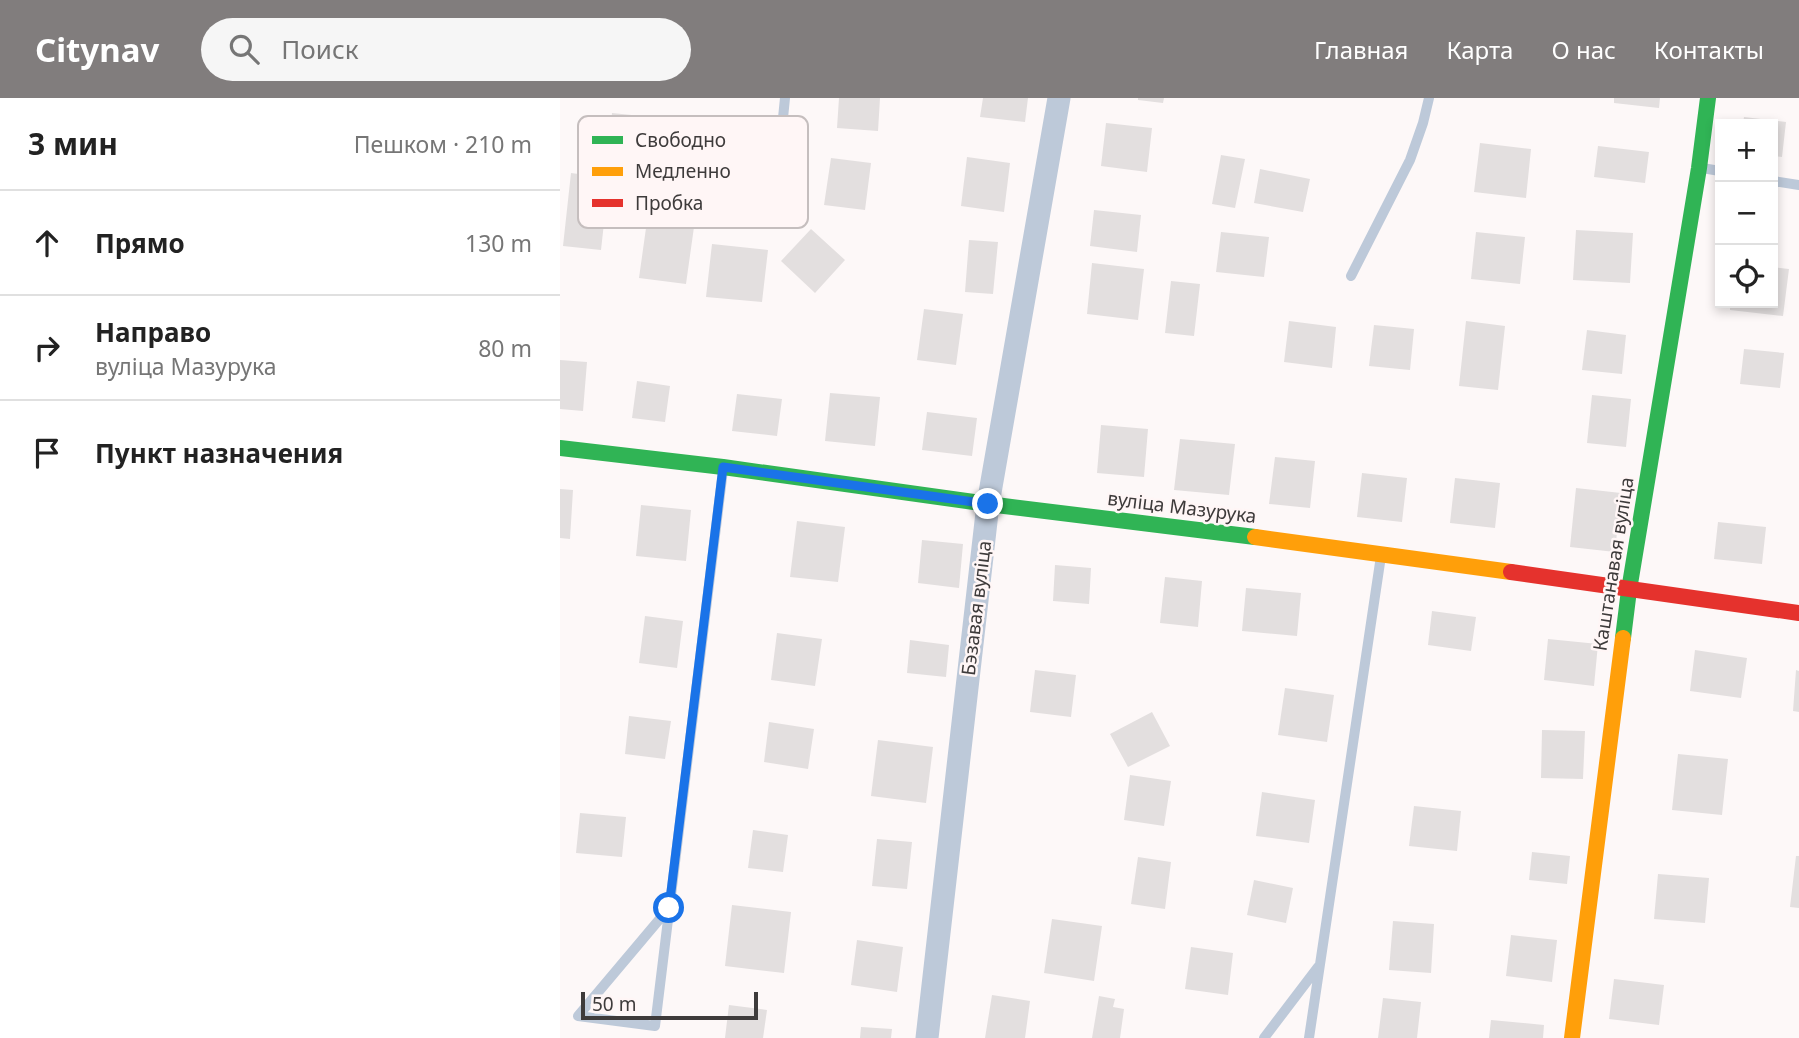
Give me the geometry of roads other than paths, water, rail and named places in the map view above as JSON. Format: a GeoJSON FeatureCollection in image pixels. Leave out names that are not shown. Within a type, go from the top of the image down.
{"type":"FeatureCollection","features":[{"type":"Feature","properties":{"kind":"street","name":"Бэзавая вуліца"},"geometry":{"type":"LineString","coordinates":[[927,1038],[988,504],[1059,98]]}},
{"type":"Feature","properties":{"kind":"street","name":"Каштанавая вуліца"},"geometry":{"type":"LineString","coordinates":[[1572,1038],[1629,590],[1699,168],[1708,98]]}},
{"type":"Feature","properties":{"kind":"street","name":"вуліца Мазурука"},"geometry":{"type":"LineString","coordinates":[[560,449],[723,467],[988,504],[1381,553],[1799,614]]}},
{"type":"Feature","properties":{"kind":"lane"},"geometry":{"type":"LineString","coordinates":[[783,116],[785,98]]}},
{"type":"Feature","properties":{"kind":"lane"},"geometry":{"type":"LineString","coordinates":[[1351,276],[1410,160],[1429,98]]}},
{"type":"Feature","properties":{"kind":"lane"},"geometry":{"type":"LineString","coordinates":[[1699,168],[1715,170]]}},
{"type":"Feature","properties":{"kind":"lane"},"geometry":{"type":"LineString","coordinates":[[1778,181],[1799,185]]}},
{"type":"Feature","properties":{"kind":"lane"},"geometry":{"type":"LineString","coordinates":[[669,908],[578,1016],[655,1026],[723,467]]}},
{"type":"Feature","properties":{"kind":"lane"},"geometry":{"type":"LineString","coordinates":[[1309,1038],[1381,553]]}},
{"type":"Feature","properties":{"kind":"lane"},"geometry":{"type":"LineString","coordinates":[[1264,1038],[1320,965]]}}]}
